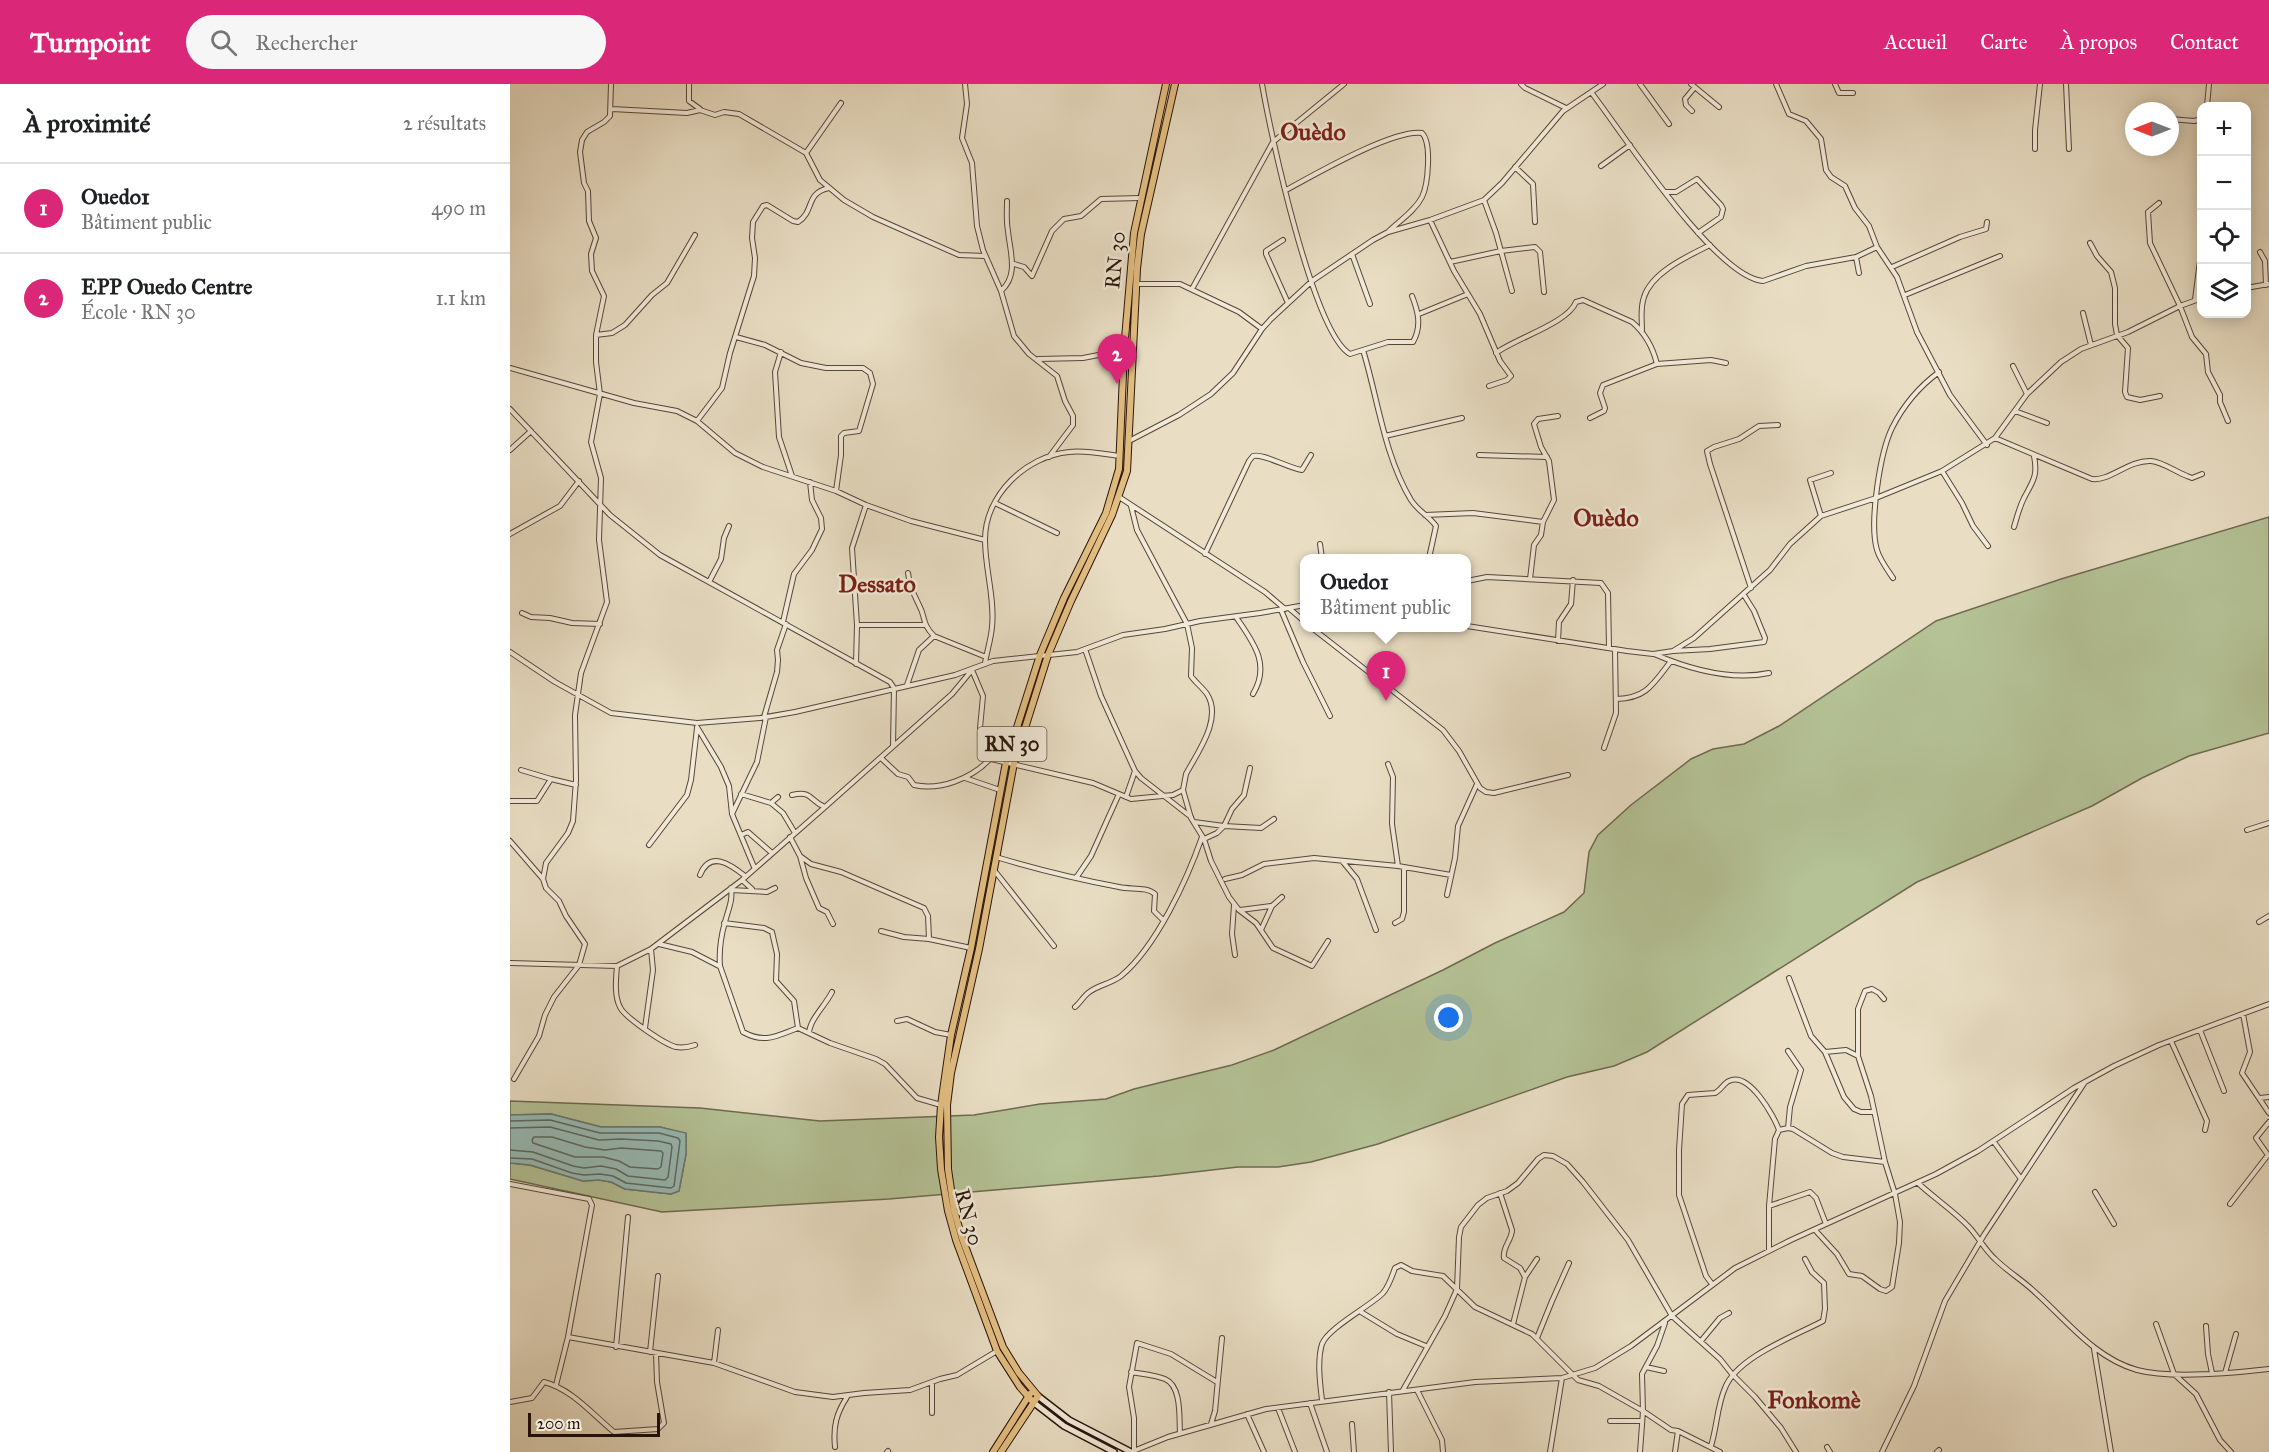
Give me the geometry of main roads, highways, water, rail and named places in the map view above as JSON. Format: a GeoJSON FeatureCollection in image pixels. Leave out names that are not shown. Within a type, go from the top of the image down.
{"type":"FeatureCollection","features":[{"type":"Feature","properties":{"kind":"main road","name":"RN 30"},"geometry":{"type":"LineString","coordinates":[[1033,1397],[1003,1347],[954,1210],[948,1169],[947,1105],[951,1073],[994,870],[1010,763],[1040,656],[1064,598],[1106,513],[1115,486],[1120,456],[1124,350],[1131,256],[1140,198],[1166,84]]}},
{"type":"Feature","properties":{"kind":"main road","name":"RN 30"},"geometry":{"type":"LineString","coordinates":[[1033,1397],[998,1351],[963,1260],[948,1211],[941,1170],[941,1105],[951,1035],[971,948],[1000,790],[1048,655],[1071,601],[1113,515],[1126,471],[1136,284],[1141,234],[1175,84]]}},
{"type":"Feature","properties":{"kind":"main road"},"geometry":{"type":"LineString","coordinates":[[993,1452],[1033,1397]]}},
{"type":"Feature","properties":{"kind":"main road"},"geometry":{"type":"LineString","coordinates":[[1001,1452],[1033,1397]]}},
{"type":"Feature","properties":{"kind":"water"},"geometry":{"type":"Polygon","coordinates":[[[551,1114],[601,1127],[660,1127],[686,1133],[686,1154],[679,1191],[671,1194],[625,1189],[611,1182],[583,1181],[530,1165],[510,1163],[510,1115],[551,1114]]]}},
{"type":"Feature","properties":{"kind":"place","name":"EPP Ouedo Centre"},"geometry":{"type":"Point","coordinates":[1117,384]}},
{"type":"Feature","properties":{"kind":"place","name":"Ouedo1"},"geometry":{"type":"Point","coordinates":[1386,701]}},
{"type":"Feature","properties":{"kind":"district","name":"Ouèdo"},"geometry":{"type":"Point","coordinates":[1313,132]}},
{"type":"Feature","properties":{"kind":"district","name":"Ouèdo"},"geometry":{"type":"Point","coordinates":[1606,518]}},
{"type":"Feature","properties":{"kind":"district","name":"Dessato"},"geometry":{"type":"Point","coordinates":[877,584]}},
{"type":"Feature","properties":{"kind":"district","name":"Fonkomè"},"geometry":{"type":"Point","coordinates":[1814,1400]}}]}
